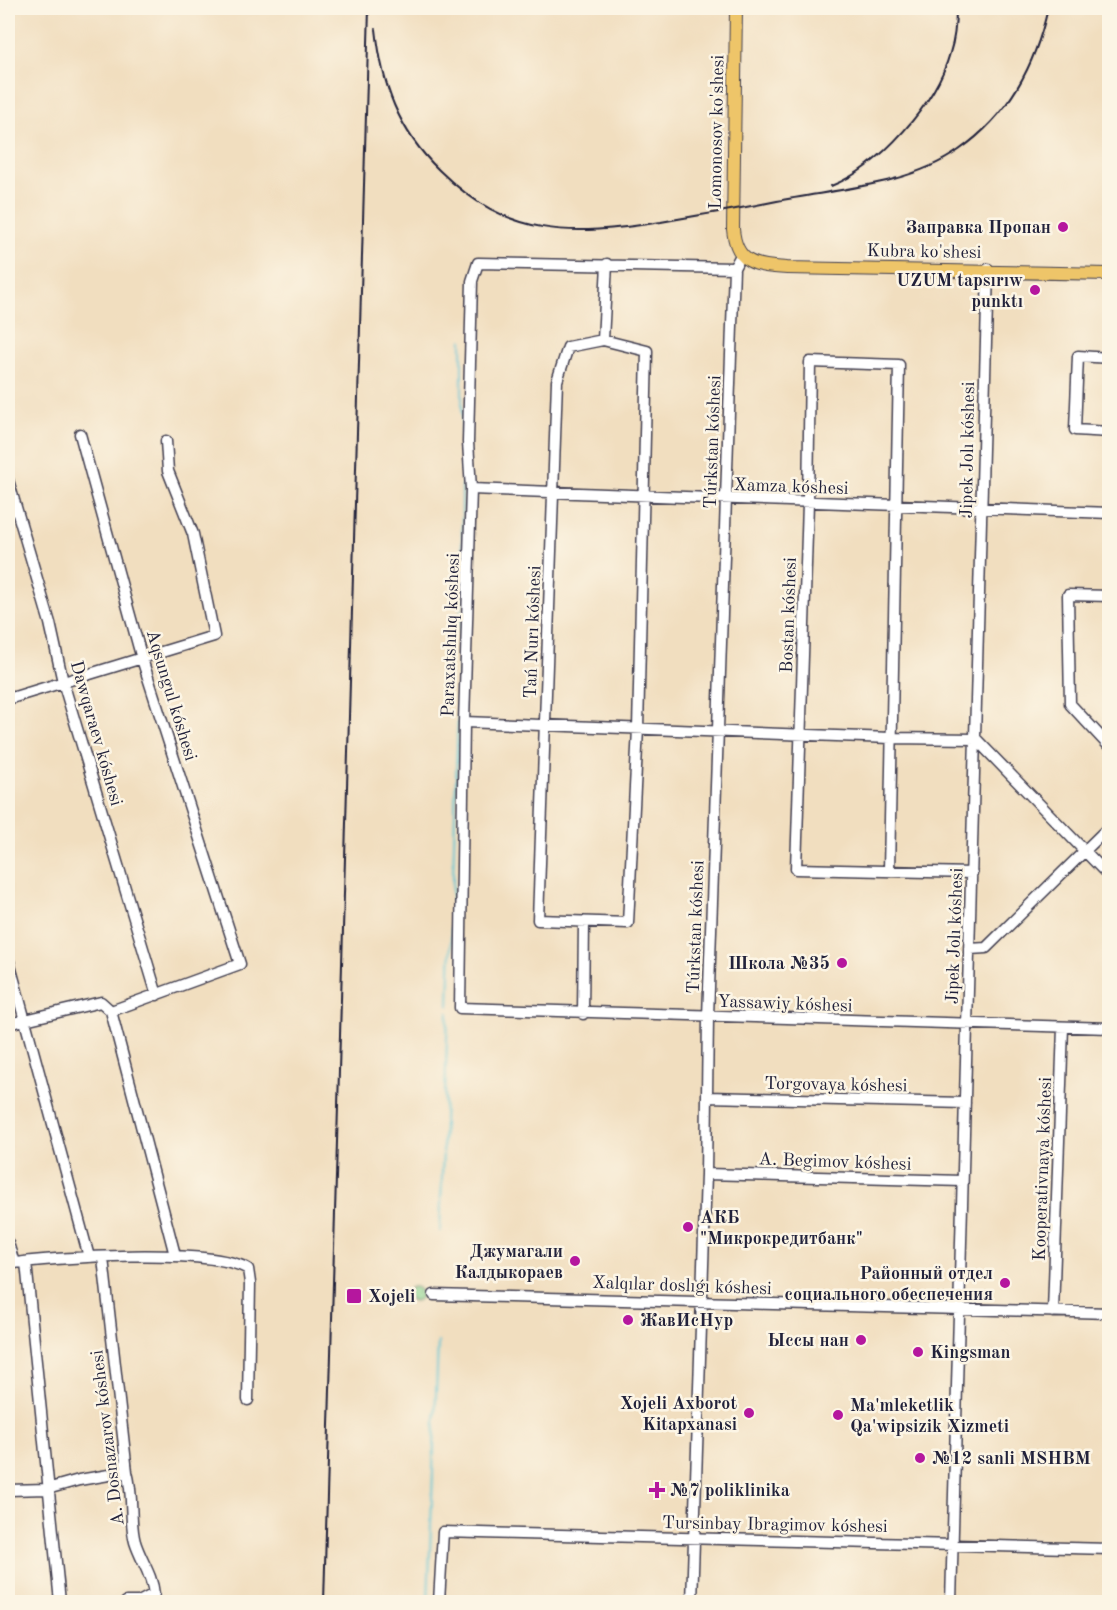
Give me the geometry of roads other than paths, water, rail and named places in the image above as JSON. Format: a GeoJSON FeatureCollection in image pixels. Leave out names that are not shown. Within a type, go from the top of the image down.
{"type":"FeatureCollection","features":[{"type":"Feature","properties":{"kind":"main road","name":"Lomonosov ko'shesi"},"geometry":{"type":"LineString","coordinates":[[736,8],[733,229],[734,243],[741,255]]}},
{"type":"Feature","properties":{"kind":"main road","name":"Kubra ko'shesi"},"geometry":{"type":"LineString","coordinates":[[741,255],[766,266],[787,268],[988,269],[1110,273]]}},
{"type":"Feature","properties":{"kind":"street","name":"Túrkstan kóshesi"},"geometry":{"type":"LineString","coordinates":[[692,1602],[700,1302],[706,1174],[708,1017],[734,268],[741,255]]}},
{"type":"Feature","properties":{"kind":"street","name":"Paraxatshılıq kóshesi"},"geometry":{"type":"LineString","coordinates":[[460,1008],[464,722],[471,489],[468,442],[472,281],[478,263],[607,264]]}},
{"type":"Feature","properties":{"kind":"street"},"geometry":{"type":"LineString","coordinates":[[583,1014],[584,922],[628,923],[638,729],[647,351],[603,340],[607,264],[734,268]]}},
{"type":"Feature","properties":{"kind":"street","name":"Jipek Jolı kóshesi"},"geometry":{"type":"LineString","coordinates":[[951,1602],[988,269]]}},
{"type":"Feature","properties":{"kind":"street","name":"Tań Nurı kóshesi"},"geometry":{"type":"LineString","coordinates":[[584,922],[538,920],[556,381],[568,347],[603,340]]}},
{"type":"Feature","properties":{"kind":"street"},"geometry":{"type":"LineString","coordinates":[[1110,358],[1078,356],[1075,430],[1110,432]]}},
{"type":"Feature","properties":{"kind":"street","name":"Bostan kóshesi"},"geometry":{"type":"LineString","coordinates":[[889,871],[796,869],[808,503],[810,362],[899,365],[897,506]]}},
{"type":"Feature","properties":{"kind":"street","name":"Aqsungul kóshesi"},"geometry":{"type":"LineString","coordinates":[[80,434],[142,658],[240,964],[157,995]]}},
{"type":"Feature","properties":{"kind":"street"},"geometry":{"type":"LineString","coordinates":[[8,699],[214,636],[193,534],[168,471],[166,441]]}},
{"type":"Feature","properties":{"kind":"street","name":"Dawqaraev kóshesi"},"geometry":{"type":"LineString","coordinates":[[8,480],[50,623],[63,682],[157,995]]}},
{"type":"Feature","properties":{"kind":"street","name":"Xamza kóshesi"},"geometry":{"type":"LineString","coordinates":[[471,489],[1110,513]]}},
{"type":"Feature","properties":{"kind":"street"},"geometry":{"type":"LineString","coordinates":[[897,506],[889,871],[972,873]]}},
{"type":"Feature","properties":{"kind":"street"},"geometry":{"type":"LineString","coordinates":[[1110,596],[1068,595],[1070,704],[1110,747]]}},
{"type":"Feature","properties":{"kind":"street"},"geometry":{"type":"LineString","coordinates":[[464,722],[891,738],[976,738],[1110,877]]}},
{"type":"Feature","properties":{"kind":"street"},"geometry":{"type":"LineString","coordinates":[[970,949],[986,948],[1110,826]]}},
{"type":"Feature","properties":{"kind":"street"},"geometry":{"type":"LineString","coordinates":[[8,958],[89,1257]]}},
{"type":"Feature","properties":{"kind":"street"},"geometry":{"type":"LineString","coordinates":[[111,1011],[157,995]]}},
{"type":"Feature","properties":{"kind":"street"},"geometry":{"type":"LineString","coordinates":[[8,1024],[101,1002],[111,1011],[175,1255]]}},
{"type":"Feature","properties":{"kind":"street","name":"Yassawiy kóshesi"},"geometry":{"type":"LineString","coordinates":[[460,1008],[583,1014],[1110,1028]]}},
{"type":"Feature","properties":{"kind":"street","name":"Kooperativnaya kóshesi"},"geometry":{"type":"LineString","coordinates":[[1053,1312],[1063,1027]]}},
{"type":"Feature","properties":{"kind":"street","name":"Torgovaya kóshesi"},"geometry":{"type":"LineString","coordinates":[[707,1097],[965,1103]]}},
{"type":"Feature","properties":{"kind":"street","name":"A. Begimov kóshesi"},"geometry":{"type":"LineString","coordinates":[[706,1174],[962,1181]]}},
{"type":"Feature","properties":{"kind":"street"},"geometry":{"type":"LineString","coordinates":[[8,1243],[11,1264],[89,1257],[175,1255],[238,1263],[248,1269],[248,1400]]}},
{"type":"Feature","properties":{"kind":"street","name":"A. Dosnazarov kóshesi"},"geometry":{"type":"LineString","coordinates":[[103,1258],[127,1472],[133,1491],[135,1540],[153,1579],[154,1594],[139,1602]]}},
{"type":"Feature","properties":{"kind":"street"},"geometry":{"type":"LineString","coordinates":[[26,1262],[60,1602]]}},
{"type":"Feature","properties":{"kind":"street","name":"Xalqılar doslıǵı kóshesi"},"geometry":{"type":"LineString","coordinates":[[434,1295],[1110,1313]]}},
{"type":"Feature","properties":{"kind":"street"},"geometry":{"type":"LineString","coordinates":[[8,1490],[47,1489],[79,1480],[127,1472]]}},
{"type":"Feature","properties":{"kind":"street","name":"Tursinbay Ibragimov kóshesi"},"geometry":{"type":"LineString","coordinates":[[439,1602],[441,1533],[1110,1549]]}},
{"type":"Feature","properties":{"kind":"street"},"geometry":{"type":"LineString","coordinates":[[126,1602],[139,1602]]}},
{"type":"Feature","properties":{"kind":"waterway"},"geometry":{"type":"LineString","coordinates":[[449,1006],[462,587],[462,340]]}},
{"type":"Feature","properties":{"kind":"waterway"},"geometry":{"type":"LineString","coordinates":[[440,1231],[448,1012]]}},
{"type":"Feature","properties":{"kind":"waterway"},"geometry":{"type":"LineString","coordinates":[[428,1602],[438,1342]]}},
{"type":"Feature","properties":{"kind":"railway"},"geometry":{"type":"LineString","coordinates":[[324,1602],[369,8]]}},
{"type":"Feature","properties":{"kind":"railway"},"geometry":{"type":"LineString","coordinates":[[831,186],[850,177],[886,149],[919,112],[943,72],[950,53],[955,31],[956,8]]}},
{"type":"Feature","properties":{"kind":"railway"},"geometry":{"type":"LineString","coordinates":[[376,29],[383,69],[394,106],[413,139],[439,170],[465,193],[491,209],[516,220],[542,227],[570,230],[628,227],[661,222],[871,184],[895,179],[939,162],[977,136],[1006,105],[1036,50],[1048,8]]}},
{"type":"Feature","properties":{"kind":"place","name":"Заправка Пропан"},"geometry":{"type":"Point","coordinates":[1063,227]}},
{"type":"Feature","properties":{"kind":"place","name":"UZUM tapsırıw punktı"},"geometry":{"type":"Point","coordinates":[1035,290]}},
{"type":"Feature","properties":{"kind":"place","name":"Школа №35"},"geometry":{"type":"Point","coordinates":[842,963]}},
{"type":"Feature","properties":{"kind":"place","name":"АКБ \"Микрокредитбанк\""},"geometry":{"type":"Point","coordinates":[688,1227]}},
{"type":"Feature","properties":{"kind":"place","name":"Джумагали Калдыкораев"},"geometry":{"type":"Point","coordinates":[575,1261]}},
{"type":"Feature","properties":{"kind":"place","name":"Районный отдел социального обеспечения"},"geometry":{"type":"Point","coordinates":[1005,1283]}},
{"type":"Feature","properties":{"kind":"place","name":"Xojeli"},"geometry":{"type":"Point","coordinates":[354,1296]}},
{"type":"Feature","properties":{"kind":"place","name":"ЖавИсНур"},"geometry":{"type":"Point","coordinates":[628,1320]}},
{"type":"Feature","properties":{"kind":"place","name":"Ыссы нан"},"geometry":{"type":"Point","coordinates":[861,1340]}},
{"type":"Feature","properties":{"kind":"place","name":"Kingsman"},"geometry":{"type":"Point","coordinates":[918,1352]}},
{"type":"Feature","properties":{"kind":"place","name":"Xojeli Axborot Kitapxanasi"},"geometry":{"type":"Point","coordinates":[749,1413]}},
{"type":"Feature","properties":{"kind":"place","name":"Ma'mleketlik Qa'wipsizik Xizmeti"},"geometry":{"type":"Point","coordinates":[838,1415]}},
{"type":"Feature","properties":{"kind":"place","name":"№12 sanli MSHBM"},"geometry":{"type":"Point","coordinates":[920,1458]}},
{"type":"Feature","properties":{"kind":"place","name":"№7 poliklinika"},"geometry":{"type":"Point","coordinates":[657,1490]}}]}
